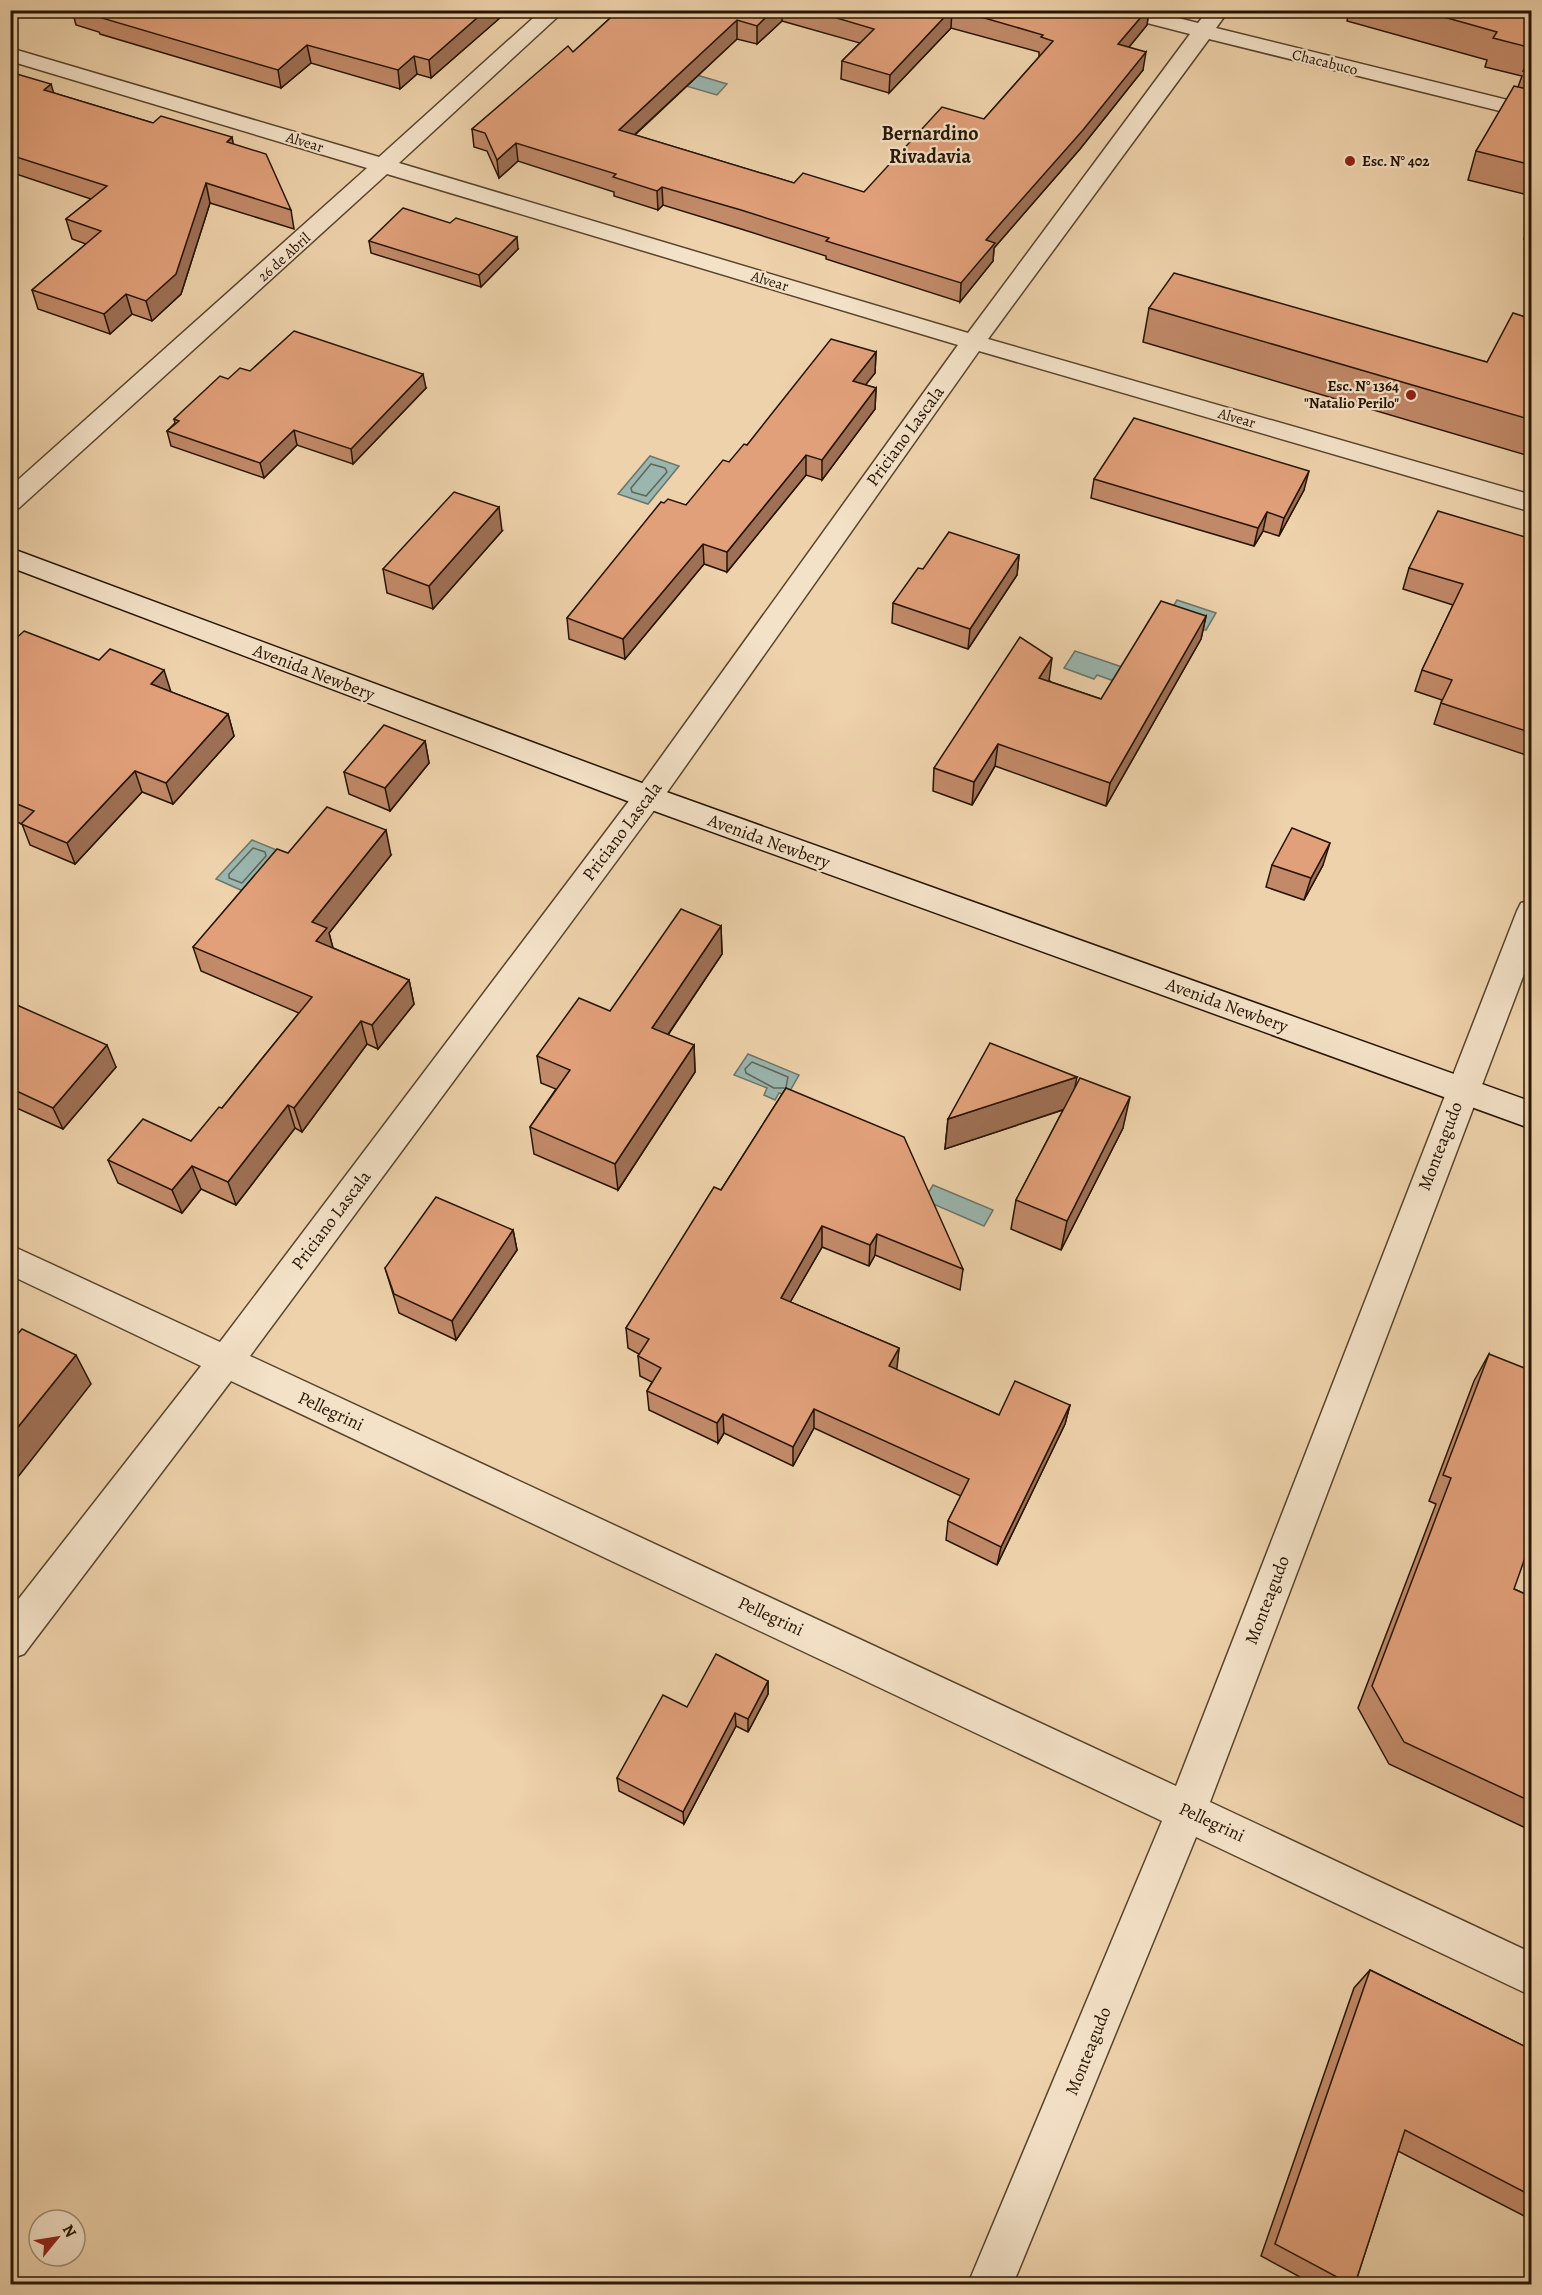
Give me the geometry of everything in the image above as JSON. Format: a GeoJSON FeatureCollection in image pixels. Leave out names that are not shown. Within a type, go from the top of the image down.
{"type":"FeatureCollection","features":[{"type":"Feature","properties":{"kind":"street","name":"26 de Abril"},"geometry":{"type":"LineString","coordinates":[[10,502],[385,166],[555,10]]}},
{"type":"Feature","properties":{"kind":"street","name":"Chacabuco"},"geometry":{"type":"LineString","coordinates":[[1119,10],[1532,113]]}},
{"type":"Feature","properties":{"kind":"street","name":"Priciano Lascala"},"geometry":{"type":"LineString","coordinates":[[10,1641],[225,1362],[648,797],[973,342],[1220,10]]}},
{"type":"Feature","properties":{"kind":"street","name":"Alvear"},"geometry":{"type":"LineString","coordinates":[[10,54],[973,342],[1532,504]]}},
{"type":"Feature","properties":{"kind":"street","name":"Avenida Newbery"},"geometry":{"type":"LineString","coordinates":[[10,557],[648,797],[1532,1116]]}},
{"type":"Feature","properties":{"kind":"street","name":"Monteagudo"},"geometry":{"type":"LineString","coordinates":[[991,2284],[1187,1810],[1532,911]]}},
{"type":"Feature","properties":{"kind":"street","name":"Pellegrini"},"geometry":{"type":"LineString","coordinates":[[10,1259],[225,1362],[1187,1810],[1532,1975]]}},
{"type":"Feature","properties":{"kind":"water"},"geometry":{"type":"Polygon","coordinates":[[[690,73],[727,84],[717,95],[679,84],[690,73]]]}},
{"type":"Feature","properties":{"kind":"water"},"geometry":{"type":"Polygon","coordinates":[[[650,456],[679,466],[648,504],[618,494],[650,456]]]}},
{"type":"Feature","properties":{"kind":"water"},"geometry":{"type":"Polygon","coordinates":[[[1177,600],[1216,613],[1206,630],[1167,617],[1177,600]]]}},
{"type":"Feature","properties":{"kind":"water"},"geometry":{"type":"Polygon","coordinates":[[[1075,651],[1122,667],[1114,681],[1097,675],[1094,679],[1064,668],[1075,651]]]}},
{"type":"Feature","properties":{"kind":"water"},"geometry":{"type":"Polygon","coordinates":[[[252,840],[279,851],[243,891],[216,879],[252,840]]]}},
{"type":"Feature","properties":{"kind":"water"},"geometry":{"type":"Polygon","coordinates":[[[748,1054],[799,1075],[787,1096],[779,1093],[775,1100],[764,1095],[767,1088],[734,1075],[748,1054]]]}},
{"type":"Feature","properties":{"kind":"water"},"geometry":{"type":"Polygon","coordinates":[[[933,1185],[993,1210],[984,1226],[924,1200],[933,1185]]]}},
{"type":"Feature","properties":{"kind":"building"},"geometry":{"type":"Polygon","coordinates":[[[85,10],[299,10],[317,16],[324,10],[486,10],[429,60],[414,56],[398,70],[307,45],[278,70],[95,16],[97,14],[85,10]]]}},
{"type":"Feature","properties":{"kind":"building"},"geometry":{"type":"Polygon","coordinates":[[[619,10],[773,10],[757,26],[737,20],[619,130],[794,183],[803,173],[864,192],[942,107],[984,119],[1053,41],[1041,37],[1043,35],[957,10],[1147,10],[1118,44],[1146,52],[1083,130],[986,240],[995,243],[961,283],[826,241],[829,238],[741,210],[662,187],[657,191],[613,177],[616,174],[516,143],[497,160],[485,133],[472,129],[568,46],[573,52],[619,10]]]}},
{"type":"Feature","properties":{"kind":"building"},"geometry":{"type":"Polygon","coordinates":[[[810,10],[951,10],[890,75],[842,61],[874,29],[810,10]]]}},
{"type":"Feature","properties":{"kind":"building"},"geometry":{"type":"Polygon","coordinates":[[[1419,10],[1532,10],[1532,48],[1493,38],[1497,32],[1419,10]]]}},
{"type":"Feature","properties":{"kind":"building"},"geometry":{"type":"Polygon","coordinates":[[[1532,57],[1532,73],[1523,71],[1532,57]]]}},
{"type":"Feature","properties":{"kind":"building"},"geometry":{"type":"Polygon","coordinates":[[[10,72],[51,84],[44,90],[153,123],[161,116],[232,137],[227,142],[266,154],[291,210],[206,183],[176,274],[146,301],[126,294],[104,314],[32,290],[101,231],[66,219],[107,186],[10,155],[10,72]]]}},
{"type":"Feature","properties":{"kind":"building"},"geometry":{"type":"Polygon","coordinates":[[[1514,86],[1532,90],[1532,165],[1476,151],[1514,86]]]}},
{"type":"Feature","properties":{"kind":"building"},"geometry":{"type":"Polygon","coordinates":[[[403,208],[450,223],[456,218],[517,237],[479,275],[369,241],[403,208]]]}},
{"type":"Feature","properties":{"kind":"building"},"geometry":{"type":"Polygon","coordinates":[[[1174,273],[1487,362],[1513,313],[1532,319],[1532,420],[1149,308],[1174,273]]]}},
{"type":"Feature","properties":{"kind":"building"},"geometry":{"type":"Polygon","coordinates":[[[294,331],[423,374],[351,449],[294,430],[260,463],[167,431],[179,421],[174,419],[220,376],[228,379],[240,368],[250,371],[294,331]]]}},
{"type":"Feature","properties":{"kind":"building"},"geometry":{"type":"Polygon","coordinates":[[[831,339],[876,352],[853,381],[876,388],[822,460],[806,455],[727,552],[703,544],[623,639],[567,618],[661,502],[664,503],[668,499],[686,505],[723,460],[729,462],[744,444],[747,445],[831,339]]]}},
{"type":"Feature","properties":{"kind":"building"},"geometry":{"type":"Polygon","coordinates":[[[1134,418],[1309,471],[1284,518],[1267,512],[1258,528],[1094,479],[1134,418]]]}},
{"type":"Feature","properties":{"kind":"building"},"geometry":{"type":"Polygon","coordinates":[[[454,492],[499,507],[429,586],[383,569],[454,492]]]}},
{"type":"Feature","properties":{"kind":"building"},"geometry":{"type":"Polygon","coordinates":[[[1438,511],[1532,539],[1532,733],[1441,703],[1452,680],[1422,670],[1463,584],[1409,568],[1438,511]]]}},
{"type":"Feature","properties":{"kind":"building"},"geometry":{"type":"Polygon","coordinates":[[[949,532],[1019,555],[970,629],[893,603],[918,568],[923,569],[949,532]]]}},
{"type":"Feature","properties":{"kind":"building"},"geometry":{"type":"Polygon","coordinates":[[[1161,601],[1206,616],[1110,783],[998,744],[974,782],[934,768],[1020,637],[1052,658],[1039,678],[1101,699],[1161,601]]]}},
{"type":"Feature","properties":{"kind":"building"},"geometry":{"type":"Polygon","coordinates":[[[24,631],[99,660],[110,649],[164,670],[151,684],[228,714],[166,783],[135,771],[67,843],[21,824],[34,811],[10,801],[10,644],[24,631]]]}},
{"type":"Feature","properties":{"kind":"building"},"geometry":{"type":"Polygon","coordinates":[[[384,725],[425,741],[385,788],[344,772],[384,725]]]}},
{"type":"Feature","properties":{"kind":"building"},"geometry":{"type":"Polygon","coordinates":[[[327,807],[386,830],[312,922],[327,928],[316,941],[409,980],[372,1025],[361,1021],[294,1108],[288,1105],[228,1182],[192,1166],[172,1190],[108,1160],[143,1119],[191,1141],[219,1107],[222,1108],[312,997],[193,947],[277,849],[288,853],[327,807]]]}},
{"type":"Feature","properties":{"kind":"building"},"geometry":{"type":"Polygon","coordinates":[[[1292,828],[1330,843],[1311,878],[1272,865],[1292,828]]]}},
{"type":"Feature","properties":{"kind":"building"},"geometry":{"type":"Polygon","coordinates":[[[681,909],[721,926],[652,1028],[694,1045],[615,1164],[530,1127],[570,1070],[537,1056],[579,998],[610,1011],[681,909]]]}},
{"type":"Feature","properties":{"kind":"building"},"geometry":{"type":"Polygon","coordinates":[[[10,1002],[107,1045],[53,1108],[10,1088],[10,1002]]]}},
{"type":"Feature","properties":{"kind":"building"},"geometry":{"type":"Polygon","coordinates":[[[990,1043],[1077,1077],[948,1119],[990,1043]]]}},
{"type":"Feature","properties":{"kind":"building"},"geometry":{"type":"Polygon","coordinates":[[[1080,1078],[1130,1097],[1067,1221],[1016,1200],[1080,1078]]]}},
{"type":"Feature","properties":{"kind":"building"},"geometry":{"type":"Polygon","coordinates":[[[786,1088],[904,1137],[963,1269],[877,1234],[870,1245],[822,1226],[781,1298],[899,1348],[889,1366],[999,1415],[1015,1381],[1070,1405],[1001,1547],[948,1521],[969,1479],[814,1409],[793,1447],[723,1414],[717,1423],[647,1391],[661,1368],[638,1356],[649,1339],[626,1328],[714,1187],[721,1190],[786,1088]]]}},
{"type":"Feature","properties":{"kind":"building"},"geometry":{"type":"Polygon","coordinates":[[[436,1197],[513,1230],[452,1321],[394,1294],[385,1268],[436,1197]]]}},
{"type":"Feature","properties":{"kind":"building"},"geometry":{"type":"Polygon","coordinates":[[[22,1329],[76,1355],[10,1437],[10,1343],[22,1329]]]}},
{"type":"Feature","properties":{"kind":"building"},"geometry":{"type":"Polygon","coordinates":[[[1489,1354],[1532,1371],[1532,1538],[1514,1589],[1532,1597],[1532,1802],[1404,1742],[1372,1686],[1451,1478],[1443,1475],[1489,1354]]]}},
{"type":"Feature","properties":{"kind":"building"},"geometry":{"type":"Polygon","coordinates":[[[716,1654],[768,1681],[748,1719],[735,1713],[683,1812],[617,1778],[663,1695],[687,1707],[716,1654]]]}},
{"type":"Feature","properties":{"kind":"building"},"geometry":{"type":"Polygon","coordinates":[[[1370,1970],[1532,2050],[1532,2196],[1405,2130],[1355,2284],[1350,2284],[1275,2244],[1370,1970]]]}},
{"type":"Feature","properties":{"kind":"place","name":"Esc. N° 402"},"geometry":{"type":"Point","coordinates":[1350,161]}},
{"type":"Feature","properties":{"kind":"place","name":"Esc. N° 1364 \"Natalio Perilo\""},"geometry":{"type":"Point","coordinates":[1411,395]}},
{"type":"Feature","properties":{"kind":"district","name":"Bernardino Rivadavia"},"geometry":{"type":"Point","coordinates":[930,144]}}]}
